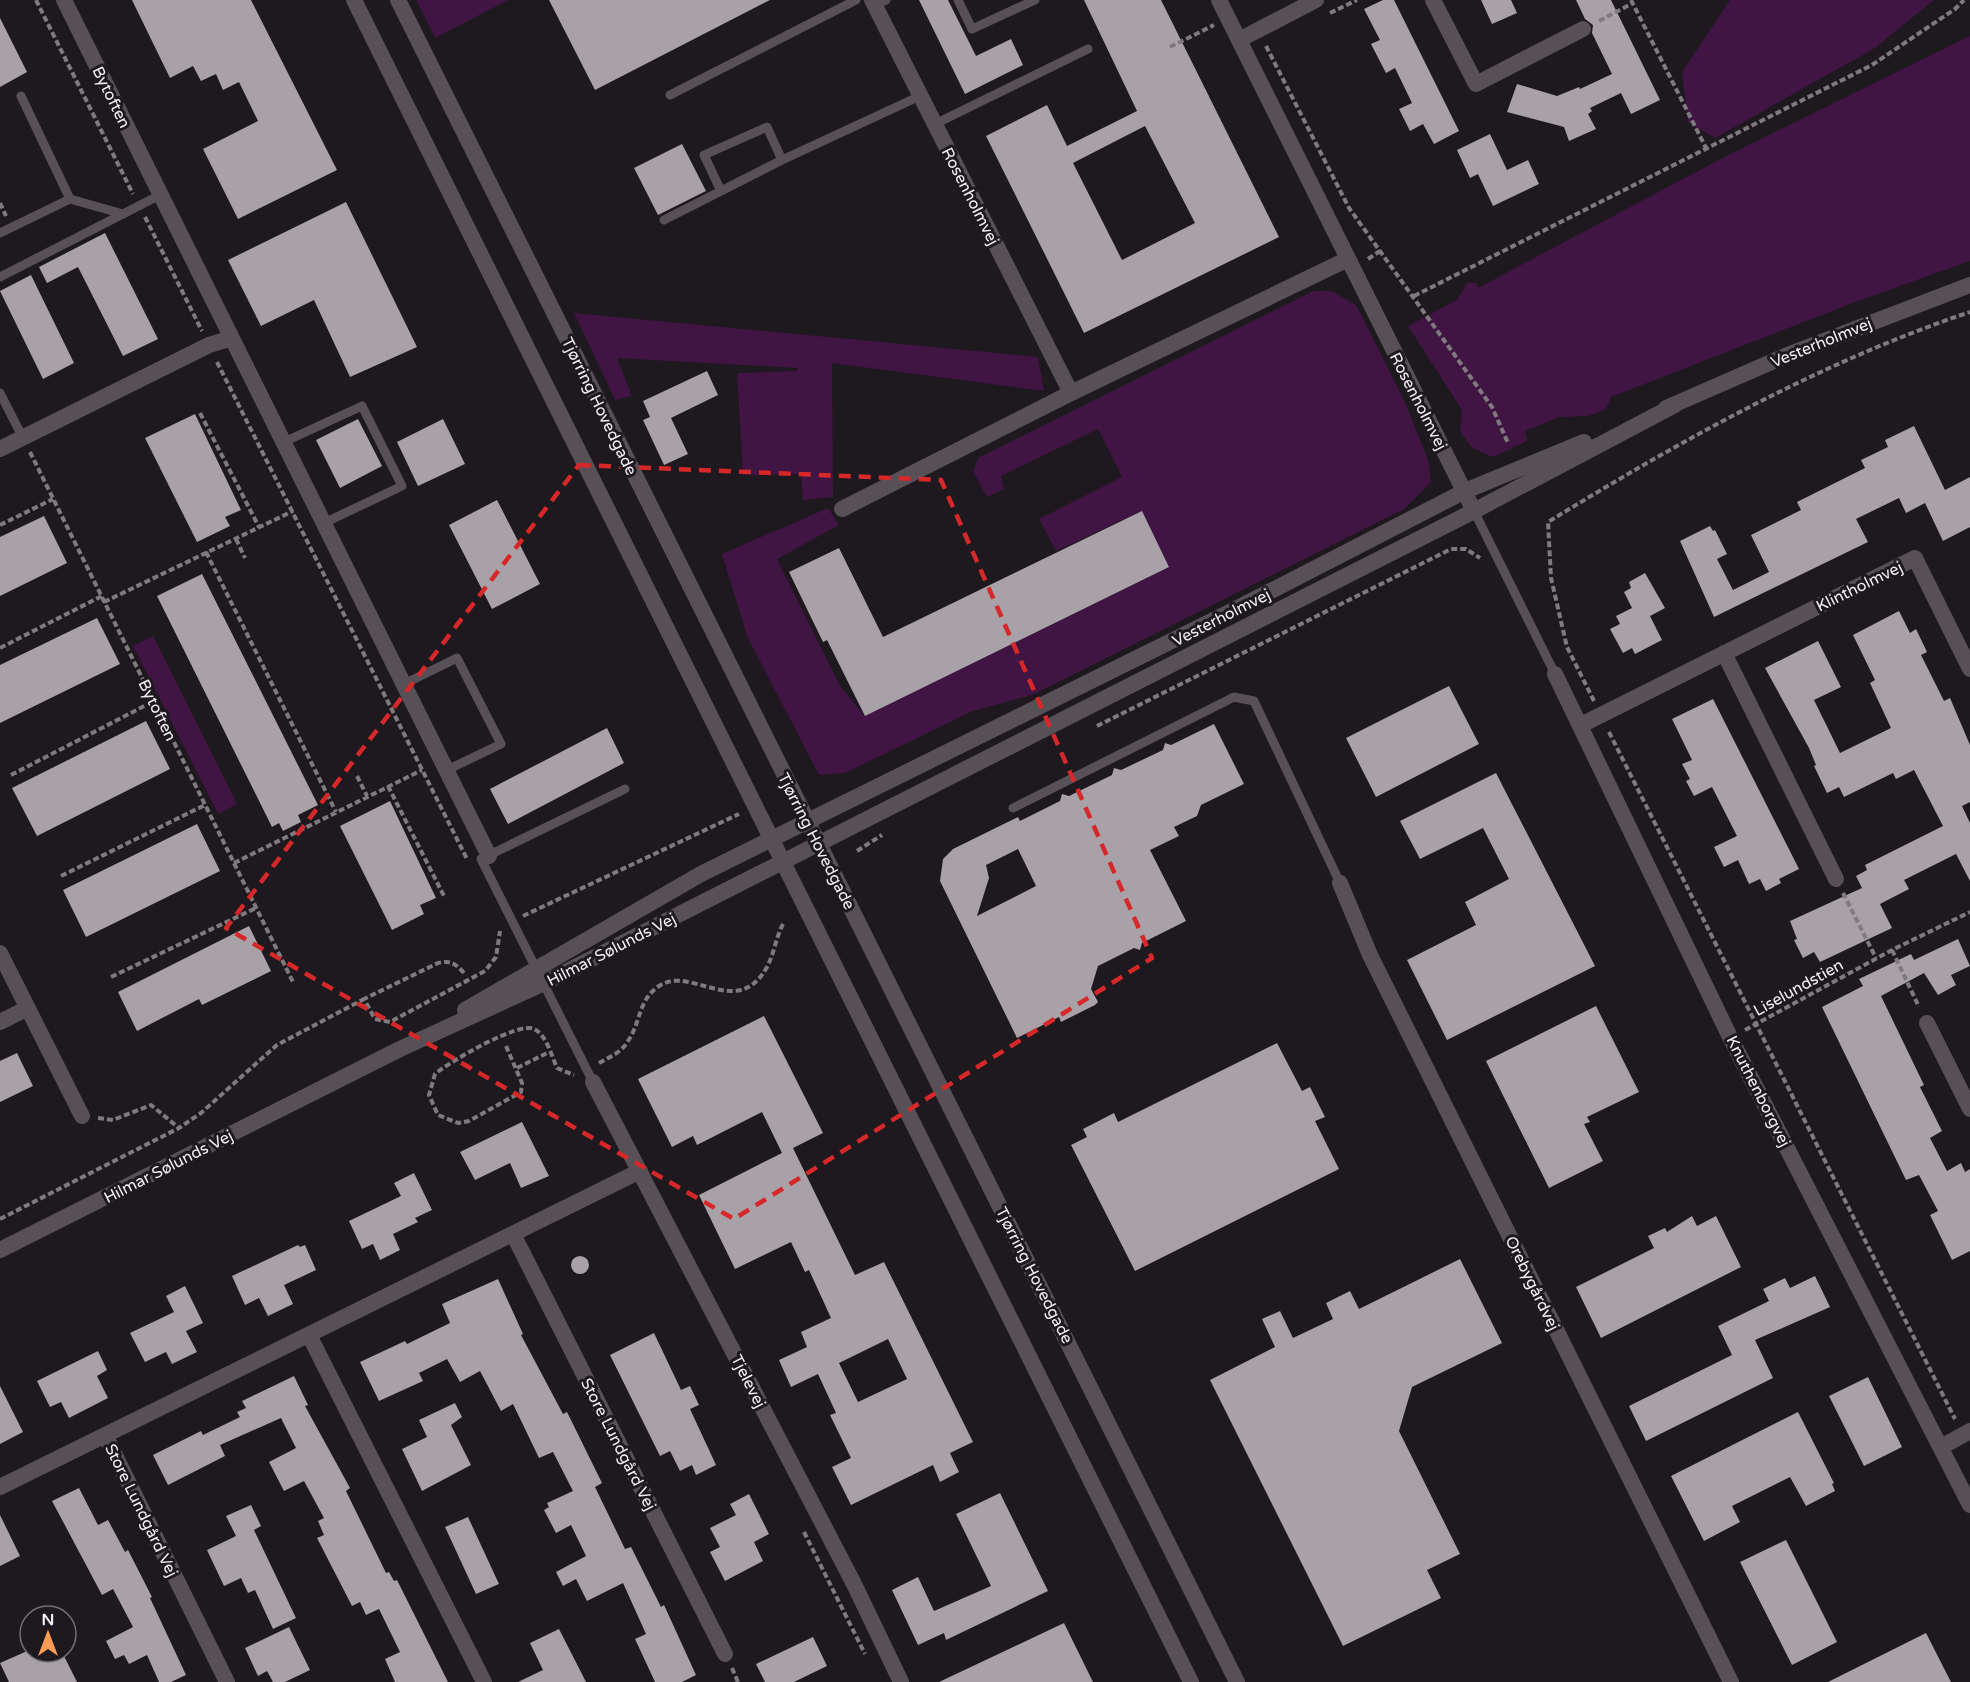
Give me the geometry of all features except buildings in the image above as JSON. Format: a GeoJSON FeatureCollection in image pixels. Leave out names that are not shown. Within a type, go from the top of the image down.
{"type":"FeatureCollection","features":[{"type":"Feature","properties":{"kind":"street","name":"Bytoften"},"geometry":{"type":"LineString","coordinates":[[64,0],[489,856]]}},
{"type":"Feature","properties":{"kind":"street"},"geometry":{"type":"LineString","coordinates":[[354,0],[1191,1682]]}},
{"type":"Feature","properties":{"kind":"street","name":"Tjørring Hovedgade"},"geometry":{"type":"LineString","coordinates":[[398,0],[1237,1682]]}},
{"type":"Feature","properties":{"kind":"street","name":"Rosenholmvej"},"geometry":{"type":"LineString","coordinates":[[1219,0],[1474,511]]}},
{"type":"Feature","properties":{"kind":"street"},"geometry":{"type":"LineString","coordinates":[[1239,40],[1316,0]]}},
{"type":"Feature","properties":{"kind":"street"},"geometry":{"type":"LineString","coordinates":[[1433,0],[1476,84],[1583,30]]}},
{"type":"Feature","properties":{"kind":"street","name":"Rosenholmvej"},"geometry":{"type":"LineString","coordinates":[[877,2],[920,96],[1071,393]]}},
{"type":"Feature","properties":{"kind":"street"},"geometry":{"type":"LineString","coordinates":[[842,509],[1071,393],[1348,259]]}},
{"type":"Feature","properties":{"kind":"street","name":"Vesterholmvej"},"geometry":{"type":"LineString","coordinates":[[771,839],[1228,614],[1465,491],[1675,405],[1785,356],[1970,285]]}},
{"type":"Feature","properties":{"kind":"street"},"geometry":{"type":"LineString","coordinates":[[0,449],[209,345],[232,338]]}},
{"type":"Feature","properties":{"kind":"street","name":"Vesterholmvej"},"geometry":{"type":"LineString","coordinates":[[818,844],[1474,511],[1675,405]]}},
{"type":"Feature","properties":{"kind":"street","name":"Klintholmvej"},"geometry":{"type":"LineString","coordinates":[[1581,725],[1915,558],[1970,669]]}},
{"type":"Feature","properties":{"kind":"street"},"geometry":{"type":"LineString","coordinates":[[1724,653],[1836,879]]}},
{"type":"Feature","properties":{"kind":"street","name":"Knuthenborgvej"},"geometry":{"type":"LineString","coordinates":[[1555,674],[1730,1036],[1970,1505]]}},
{"type":"Feature","properties":{"kind":"street","name":"Hilmar Sølunds Vej"},"geometry":{"type":"LineString","coordinates":[[400,1049],[534,968],[701,874],[771,839]]}},
{"type":"Feature","properties":{"kind":"street","name":"Hilmar Sølunds Vej"},"geometry":{"type":"LineString","coordinates":[[0,1250],[400,1049],[542,984],[818,844]]}},
{"type":"Feature","properties":{"kind":"street","name":"Orebygårdvej"},"geometry":{"type":"LineString","coordinates":[[1340,883],[1370,955],[1731,1682]]}},
{"type":"Feature","properties":{"kind":"street"},"geometry":{"type":"LineString","coordinates":[[0,953],[82,1116]]}},
{"type":"Feature","properties":{"kind":"street"},"geometry":{"type":"LineString","coordinates":[[0,1022],[28,1008]]}},
{"type":"Feature","properties":{"kind":"street"},"geometry":{"type":"LineString","coordinates":[[1928,1023],[1970,1109]]}},
{"type":"Feature","properties":{"kind":"street","name":"Tjelevej"},"geometry":{"type":"LineString","coordinates":[[593,1082],[854,1584],[901,1682]]}},
{"type":"Feature","properties":{"kind":"street","name":"Store Lundgård Vej"},"geometry":{"type":"LineString","coordinates":[[0,1487],[640,1171]]}},
{"type":"Feature","properties":{"kind":"street","name":"Store Lundgård Vej"},"geometry":{"type":"LineString","coordinates":[[513,1234],[725,1654]]}},
{"type":"Feature","properties":{"kind":"street"},"geometry":{"type":"LineString","coordinates":[[309,1335],[484,1682]]}},
{"type":"Feature","properties":{"kind":"street"},"geometry":{"type":"LineString","coordinates":[[1941,1447],[1966,1432]]}},
{"type":"Feature","properties":{"kind":"street","name":"Store Lundgård Vej"},"geometry":{"type":"LineString","coordinates":[[105,1435],[227,1682]]}},
{"type":"Feature","properties":{"kind":"lane"},"geometry":{"type":"LineString","coordinates":[[670,95],[856,0]]}},
{"type":"Feature","properties":{"kind":"lane"},"geometry":{"type":"LineString","coordinates":[[958,0],[972,30],[1035,0]]}},
{"type":"Feature","properties":{"kind":"lane"},"geometry":{"type":"LineString","coordinates":[[935,124],[1088,49]]}},
{"type":"Feature","properties":{"kind":"lane"},"geometry":{"type":"LineString","coordinates":[[21,96],[70,199]]}},
{"type":"Feature","properties":{"kind":"lane"},"geometry":{"type":"LineString","coordinates":[[664,220],[782,160],[920,96]]}},
{"type":"Feature","properties":{"kind":"lane"},"geometry":{"type":"LineString","coordinates":[[721,191],[704,155],[767,127],[782,160]]}},
{"type":"Feature","properties":{"kind":"lane"},"geometry":{"type":"LineString","coordinates":[[0,277],[160,195]]}},
{"type":"Feature","properties":{"kind":"lane"},"geometry":{"type":"LineString","coordinates":[[0,233],[70,199],[123,214]]}},
{"type":"Feature","properties":{"kind":"lane"},"geometry":{"type":"LineString","coordinates":[[0,393],[23,438]]}},
{"type":"Feature","properties":{"kind":"lane"},"geometry":{"type":"LineString","coordinates":[[284,442],[362,406],[402,486],[324,523]]}},
{"type":"Feature","properties":{"kind":"lane"},"geometry":{"type":"LineString","coordinates":[[1474,511],[1555,674]]}},
{"type":"Feature","properties":{"kind":"lane"},"geometry":{"type":"LineString","coordinates":[[404,684],[458,658],[501,744],[444,765]]}},
{"type":"Feature","properties":{"kind":"lane"},"geometry":{"type":"LineString","coordinates":[[1013,808],[1234,696],[1254,701],[1340,883]]}},
{"type":"Feature","properties":{"kind":"lane"},"geometry":{"type":"LineString","coordinates":[[593,1082],[481,860],[625,789]]}},
{"type":"Feature","properties":{"kind":"path"},"geometry":{"type":"LineString","coordinates":[[36,0],[468,862]]}},
{"type":"Feature","properties":{"kind":"path"},"geometry":{"type":"LineString","coordinates":[[1414,296],[1872,65],[1955,9],[1964,0]]}},
{"type":"Feature","properties":{"kind":"path"},"geometry":{"type":"LineString","coordinates":[[1583,30],[1632,2],[1707,150]]}},
{"type":"Feature","properties":{"kind":"path"},"geometry":{"type":"LineString","coordinates":[[1170,47],[1228,18]]}},
{"type":"Feature","properties":{"kind":"path"},"geometry":{"type":"LineString","coordinates":[[1258,31],[1348,208],[1414,296],[1492,407],[1508,443]]}},
{"type":"Feature","properties":{"kind":"path"},"geometry":{"type":"LineString","coordinates":[[1966,1432],[1756,1024],[1567,647],[1551,578],[1548,522],[1664,452],[1830,368],[1970,312]]}},
{"type":"Feature","properties":{"kind":"path"},"geometry":{"type":"LineString","coordinates":[[200,413],[259,527]]}},
{"type":"Feature","properties":{"kind":"path","name":"Bytoften"},"geometry":{"type":"LineString","coordinates":[[23,438],[292,982]]}},
{"type":"Feature","properties":{"kind":"path"},"geometry":{"type":"LineString","coordinates":[[0,525],[53,499]]}},
{"type":"Feature","properties":{"kind":"path"},"geometry":{"type":"LineString","coordinates":[[104,602],[292,512],[312,500]]}},
{"type":"Feature","properties":{"kind":"path"},"geometry":{"type":"LineString","coordinates":[[236,538],[245,558]]}},
{"type":"Feature","properties":{"kind":"path"},"geometry":{"type":"LineString","coordinates":[[1092,728],[1451,549],[1466,549],[1480,558],[1486,568]]}},
{"type":"Feature","properties":{"kind":"path"},"geometry":{"type":"LineString","coordinates":[[206,552],[336,812]]}},
{"type":"Feature","properties":{"kind":"path"},"geometry":{"type":"LineString","coordinates":[[0,648],[102,597]]}},
{"type":"Feature","properties":{"kind":"path"},"geometry":{"type":"LineString","coordinates":[[11,775],[154,701]]}},
{"type":"Feature","properties":{"kind":"path"},"geometry":{"type":"LineString","coordinates":[[234,863],[422,770],[444,765]]}},
{"type":"Feature","properties":{"kind":"path"},"geometry":{"type":"LineString","coordinates":[[357,776],[367,796]]}},
{"type":"Feature","properties":{"kind":"path"},"geometry":{"type":"LineString","coordinates":[[388,786],[444,896]]}},
{"type":"Feature","properties":{"kind":"path"},"geometry":{"type":"LineString","coordinates":[[61,876],[205,805]]}},
{"type":"Feature","properties":{"kind":"path"},"geometry":{"type":"LineString","coordinates":[[364,999],[375,1019],[390,1022],[485,971],[495,957],[500,943],[500,928],[734,814],[757,812]]}},
{"type":"Feature","properties":{"kind":"path"},"geometry":{"type":"LineString","coordinates":[[857,851],[891,828]]}},
{"type":"Feature","properties":{"kind":"path"},"geometry":{"type":"LineString","coordinates":[[1836,879],[1876,958]]}},
{"type":"Feature","properties":{"kind":"path"},"geometry":{"type":"LineString","coordinates":[[111,977],[256,908]]}},
{"type":"Feature","properties":{"kind":"path","name":"Liselundstien"},"geometry":{"type":"LineString","coordinates":[[1730,1036],[1876,958],[1970,912]]}},
{"type":"Feature","properties":{"kind":"path"},"geometry":{"type":"LineString","coordinates":[[1892,950],[1928,1023]]}},
{"type":"Feature","properties":{"kind":"path"},"geometry":{"type":"LineString","coordinates":[[0,1219],[180,1128],[201,1113],[277,1045],[438,963],[447,961],[456,964],[464,973]]}},
{"type":"Feature","properties":{"kind":"path"},"geometry":{"type":"LineString","coordinates":[[517,1068],[549,1052]]}},
{"type":"Feature","properties":{"kind":"path"},"geometry":{"type":"LineString","coordinates":[[82,1116],[113,1120],[151,1105],[180,1128]]}},
{"type":"Feature","properties":{"kind":"highlighted area"},"geometry":{"type":"Polygon","coordinates":[[[579,465],[941,480],[1152,958],[734,1219],[226,928],[579,465]]]}},
{"type":"Feature","properties":{"kind":"shaded area"},"geometry":{"type":"Polygon","coordinates":[[[416,0],[508,0],[435,38],[416,0]]]}},
{"type":"Feature","properties":{"kind":"shaded area"},"geometry":{"type":"Polygon","coordinates":[[[1730,0],[1934,0],[1875,48],[1715,138],[1688,122],[1682,72],[1730,0]]]}},
{"type":"Feature","properties":{"kind":"shaded area"},"geometry":{"type":"Polygon","coordinates":[[[1970,36],[1970,261],[1850,304],[1611,397],[1606,409],[1588,416],[1559,417],[1525,431],[1527,441],[1493,457],[1471,447],[1460,431],[1462,410],[1408,326],[1457,300],[1467,283],[1476,283],[1478,288],[1728,155],[1970,36]]]}},
{"type":"Feature","properties":{"kind":"shaded area"},"geometry":{"type":"Polygon","coordinates":[[[1313,291],[1331,291],[1356,305],[1405,402],[1428,460],[1431,482],[1404,509],[1032,695],[973,711],[845,773],[819,775],[747,636],[722,554],[828,508],[839,525],[777,559],[840,686],[865,716],[1169,567],[1142,511],[1056,551],[1039,519],[1122,477],[1098,429],[1001,476],[1004,489],[987,497],[973,471],[978,458],[1313,291]]]}},
{"type":"Feature","properties":{"kind":"shaded area"},"geometry":{"type":"Polygon","coordinates":[[[574,313],[1038,357],[1044,391],[832,363],[833,497],[803,500],[801,474],[743,475],[737,373],[797,371],[797,368],[617,358],[632,396],[615,400],[574,313]]]}},
{"type":"Feature","properties":{"kind":"shaded area"},"geometry":{"type":"Polygon","coordinates":[[[153,636],[237,804],[218,814],[133,646],[153,636]]]}}]}
